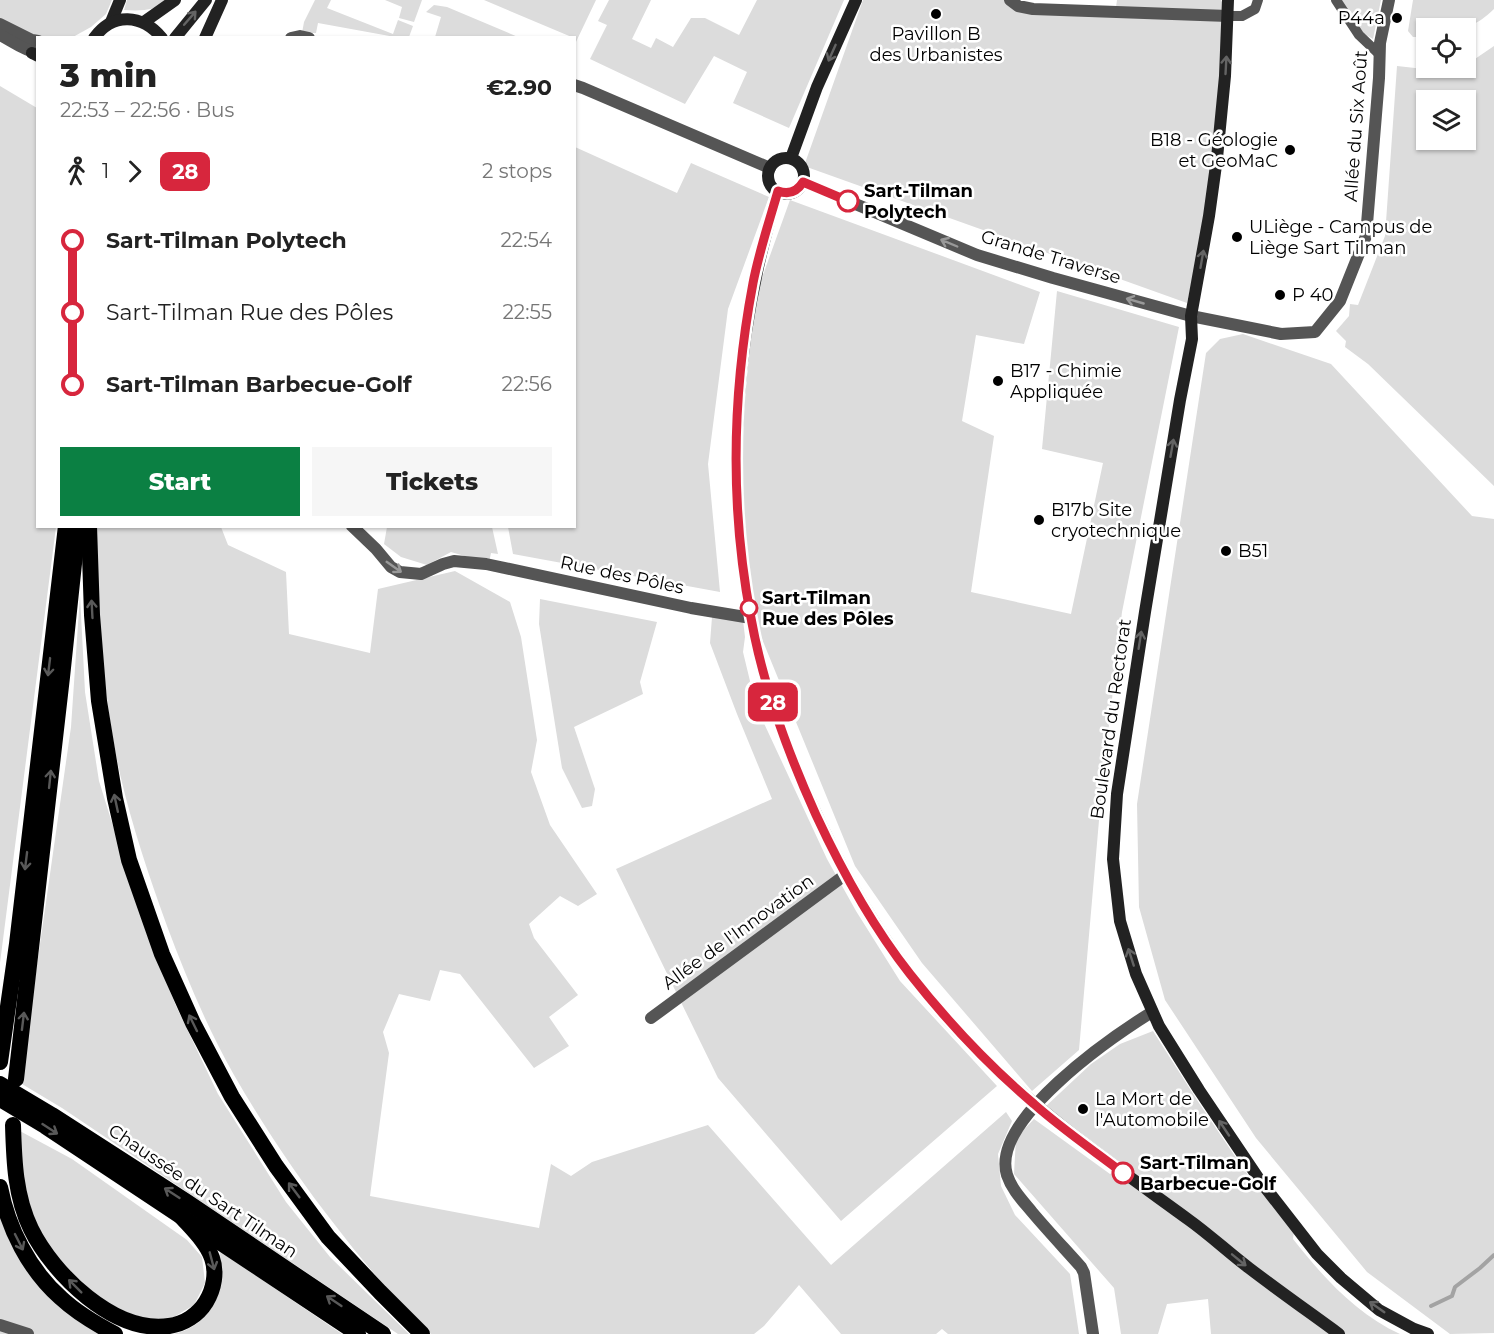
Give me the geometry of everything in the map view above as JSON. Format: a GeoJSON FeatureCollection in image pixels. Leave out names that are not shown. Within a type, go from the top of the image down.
{"type":"FeatureCollection","features":[{"type":"Feature","properties":{"kind":"highway"},"geometry":{"type":"LineString","coordinates":[[0,1062],[66,528]]}},
{"type":"Feature","properties":{"kind":"highway"},"geometry":{"type":"LineString","coordinates":[[8,1082],[62,677],[78,528]]}},
{"type":"Feature","properties":{"kind":"highway"},"geometry":{"type":"LineString","coordinates":[[89,528],[92,615],[99,701],[115,798],[129,860],[162,954],[193,1023],[232,1097],[276,1166],[328,1237],[422,1334]]}},
{"type":"Feature","properties":{"kind":"highway"},"geometry":{"type":"LineString","coordinates":[[0,980],[10,942],[19,922]]}},
{"type":"Feature","properties":{"kind":"highway","name":"Chaussée du Sart Tilman"},"geometry":{"type":"LineString","coordinates":[[8,1082],[52,1115],[383,1334]]}},
{"type":"Feature","properties":{"kind":"highway","name":"Chaussée du Sart Tilman"},"geometry":{"type":"LineString","coordinates":[[0,1099],[45,1126],[358,1334]]}},
{"type":"Feature","properties":{"kind":"highway"},"geometry":{"type":"LineString","coordinates":[[13,1125],[14,1161],[19,1192],[30,1228],[50,1259],[75,1286],[87,1298],[113,1314],[143,1326],[160,1328],[176,1325],[189,1319],[203,1306],[214,1280],[212,1258],[206,1246],[179,1214]]}},
{"type":"Feature","properties":{"kind":"highway"},"geometry":{"type":"LineString","coordinates":[[0,1187],[10,1222],[35,1269],[61,1299],[96,1324],[115,1334]]}},
{"type":"Feature","properties":{"kind":"main road"},"geometry":{"type":"LineString","coordinates":[[111,22],[120,0]]}},
{"type":"Feature","properties":{"kind":"main road"},"geometry":{"type":"LineString","coordinates":[[144,22],[175,0]]}},
{"type":"Feature","properties":{"kind":"main road"},"geometry":{"type":"LineString","coordinates":[[177,36],[206,0]]}},
{"type":"Feature","properties":{"kind":"main road"},"geometry":{"type":"LineString","coordinates":[[206,36],[222,0]]}},
{"type":"Feature","properties":{"kind":"main road"},"geometry":{"type":"LineString","coordinates":[[791,158],[817,87],[856,0]]}},
{"type":"Feature","properties":{"kind":"main road","name":"Boulevard du Rectorat"},"geometry":{"type":"LineString","coordinates":[[1228,0],[1225,76],[1217,158],[1191,316],[1192,339],[1132,691],[1117,794],[1113,859],[1120,921],[1136,974],[1152,1012],[1191,1079],[1261,1182],[1317,1254],[1341,1278],[1380,1310],[1428,1334]]}},
{"type":"Feature","properties":{"kind":"main road"},"geometry":{"type":"LineString","coordinates":[[93,36],[111,22],[127,19],[144,22],[160,36]]}},
{"type":"Feature","properties":{"kind":"main road"},"geometry":{"type":"LineString","coordinates":[[791,158],[801,165],[803,182],[800,187],[790,193],[783,193],[773,188],[769,178],[770,168],[777,160],[791,158]]}},
{"type":"Feature","properties":{"kind":"main road"},"geometry":{"type":"LineString","coordinates":[[778,191],[766,228],[753,283],[741,358],[737,406],[737,512],[751,618],[771,696],[789,752],[845,875],[910,974],[976,1049],[1036,1106],[1339,1334]]}},
{"type":"Feature","properties":{"kind":"street"},"geometry":{"type":"LineString","coordinates":[[1010,0],[1018,6],[1033,9],[1228,16],[1242,16],[1255,9],[1258,0]]}},
{"type":"Feature","properties":{"kind":"street"},"geometry":{"type":"LineString","coordinates":[[1336,0],[1359,35],[1379,54]]}},
{"type":"Feature","properties":{"kind":"street","name":"Allée du Six Août"},"geometry":{"type":"LineString","coordinates":[[1191,316],[1281,334],[1315,332],[1340,301],[1366,236],[1379,54],[1389,0]]}},
{"type":"Feature","properties":{"kind":"street"},"geometry":{"type":"LineString","coordinates":[[0,24],[32,40],[36,51]]}},
{"type":"Feature","properties":{"kind":"street"},"geometry":{"type":"LineString","coordinates":[[0,34],[36,51]]}},
{"type":"Feature","properties":{"kind":"street"},"geometry":{"type":"LineString","coordinates":[[576,86],[770,168]]}},
{"type":"Feature","properties":{"kind":"street","name":"Grande Traverse"},"geometry":{"type":"LineString","coordinates":[[803,182],[977,255],[1191,316]]}},
{"type":"Feature","properties":{"kind":"street","name":"Rue des Pôles"},"geometry":{"type":"LineString","coordinates":[[354,528],[391,567],[400,572],[421,574],[454,561],[486,564],[691,608],[751,618]]}},
{"type":"Feature","properties":{"kind":"street","name":"Allée de l'Innovation"},"geometry":{"type":"LineString","coordinates":[[651,1018],[845,875]]}},
{"type":"Feature","properties":{"kind":"street"},"geometry":{"type":"LineString","coordinates":[[1093,1334],[1084,1273],[1017,1194],[1006,1174],[1007,1149],[1022,1123],[1060,1080],[1114,1036],[1152,1012]]}},
{"type":"Feature","properties":{"kind":"street"},"geometry":{"type":"LineString","coordinates":[[0,1325],[28,1334]]}},
{"type":"Feature","properties":{"kind":"shaded area"},"geometry":{"type":"Polygon","coordinates":[[[0,0],[112,0],[106,14],[91,27],[75,36],[36,37],[0,21],[0,0]]]}},
{"type":"Feature","properties":{"kind":"shaded area"},"geometry":{"type":"Polygon","coordinates":[[[127,0],[169,0],[154,8],[124,10],[127,0]]]}},
{"type":"Feature","properties":{"kind":"shaded area"},"geometry":{"type":"Polygon","coordinates":[[[315,0],[331,0],[327,8],[393,34],[398,20],[413,26],[409,36],[390,36],[318,23],[316,33],[302,33],[304,22],[315,0]]]}},
{"type":"Feature","properties":{"kind":"shaded area"},"geometry":{"type":"Polygon","coordinates":[[[385,0],[422,0],[414,22],[399,18],[402,7],[385,0]]]}},
{"type":"Feature","properties":{"kind":"shaded area"},"geometry":{"type":"Polygon","coordinates":[[[484,0],[596,0],[576,42],[576,36],[569,36],[484,0]]]}},
{"type":"Feature","properties":{"kind":"shaded area"},"geometry":{"type":"Polygon","coordinates":[[[609,0],[651,0],[632,39],[651,48],[656,38],[673,47],[691,18],[705,18],[739,35],[757,0],[844,0],[789,128],[733,103],[747,72],[714,56],[685,104],[590,59],[607,25],[598,21],[609,0]]]}},
{"type":"Feature","properties":{"kind":"shaded area"},"geometry":{"type":"Polygon","coordinates":[[[863,0],[1004,0],[1115,14],[1117,0],[1221,0],[1228,16],[1216,171],[1187,303],[804,166],[863,0]]]}},
{"type":"Feature","properties":{"kind":"shaded area"},"geometry":{"type":"Polygon","coordinates":[[[1340,0],[1381,0],[1373,39],[1361,32],[1340,0]]]}},
{"type":"Feature","properties":{"kind":"shaded area"},"geometry":{"type":"Polygon","coordinates":[[[1413,0],[1494,0],[1494,9],[1476,23],[1476,18],[1416,18],[1416,37],[1408,31],[1413,0]]]}},
{"type":"Feature","properties":{"kind":"shaded area"},"geometry":{"type":"Polygon","coordinates":[[[434,5],[447,7],[516,36],[435,36],[441,17],[426,12],[434,5]]]}},
{"type":"Feature","properties":{"kind":"shaded area"},"geometry":{"type":"Polygon","coordinates":[[[1494,46],[1494,486],[1368,364],[1345,347],[1346,341],[1336,331],[1349,316],[1350,304],[1358,305],[1385,236],[1397,66],[1416,68],[1416,78],[1476,78],[1476,58],[1494,46]]]}},
{"type":"Feature","properties":{"kind":"shaded area"},"geometry":{"type":"Polygon","coordinates":[[[0,86],[36,107],[36,528],[56,528],[0,963],[0,86]]]}},
{"type":"Feature","properties":{"kind":"shaded area"},"geometry":{"type":"Polygon","coordinates":[[[576,147],[677,193],[691,163],[769,197],[728,309],[708,464],[720,592],[513,554],[508,528],[576,528],[576,147]]]}},
{"type":"Feature","properties":{"kind":"shaded area"},"geometry":{"type":"Polygon","coordinates":[[[790,200],[1040,292],[1024,344],[976,335],[962,421],[994,436],[971,592],[1071,614],[1103,463],[1042,449],[1057,291],[1179,327],[1122,612],[1102,786],[1079,1050],[1032,1091],[922,963],[855,866],[753,617],[739,462],[754,300],[790,200]]]}},
{"type":"Feature","properties":{"kind":"shaded area"},"geometry":{"type":"Polygon","coordinates":[[[1243,334],[1331,364],[1472,516],[1494,519],[1494,1333],[1450,1334],[1367,1272],[1256,1138],[1165,1000],[1139,907],[1137,804],[1206,353],[1220,339],[1243,334]]]}},
{"type":"Feature","properties":{"kind":"shaded area"},"geometry":{"type":"Polygon","coordinates":[[[93,528],[221,528],[228,545],[286,572],[289,634],[370,653],[378,589],[455,571],[510,602],[521,637],[537,740],[531,772],[550,825],[597,894],[578,906],[560,896],[529,924],[534,938],[578,995],[549,1017],[569,1046],[534,1068],[460,974],[440,970],[430,1001],[399,994],[383,1032],[389,1053],[370,1196],[539,1228],[551,1164],[571,1176],[592,1162],[708,1125],[831,1265],[1006,1112],[1012,1121],[998,1154],[1001,1186],[1015,1215],[1070,1274],[1079,1334],[948,1334],[942,1329],[936,1334],[841,1334],[799,1285],[764,1326],[754,1334],[431,1334],[369,1267],[321,1207],[269,1133],[215,1039],[189,983],[167,926],[130,813],[109,713],[99,620],[93,528]]]}},
{"type":"Feature","properties":{"kind":"shaded area"},"geometry":{"type":"Polygon","coordinates":[[[387,528],[492,528],[498,554],[491,553],[489,563],[451,552],[427,565],[401,557],[384,544],[387,528]]]}},
{"type":"Feature","properties":{"kind":"shaded area"},"geometry":{"type":"Polygon","coordinates":[[[80,595],[85,692],[99,781],[146,932],[176,1006],[218,1094],[286,1202],[330,1257],[409,1334],[398,1334],[62,1108],[22,1084],[71,727],[80,595]]]}},
{"type":"Feature","properties":{"kind":"shaded area"},"geometry":{"type":"Polygon","coordinates":[[[540,599],[657,622],[640,682],[643,694],[574,727],[595,789],[592,806],[582,808],[562,768],[539,624],[540,599]]]}},
{"type":"Feature","properties":{"kind":"shaded area"},"geometry":{"type":"Polygon","coordinates":[[[712,617],[743,620],[745,637],[743,652],[756,706],[827,859],[856,911],[900,981],[997,1086],[841,1221],[718,1078],[616,869],[772,799],[710,643],[712,617]]]}},
{"type":"Feature","properties":{"kind":"shaded area"},"geometry":{"type":"Polygon","coordinates":[[[1153,1031],[1245,1171],[1294,1231],[1293,1239],[1304,1253],[1354,1305],[1400,1334],[1211,1334],[1208,1299],[1167,1304],[1158,1334],[1121,1334],[1114,1288],[1014,1174],[1016,1138],[1034,1119],[1110,1174],[1120,1169],[1045,1107],[1091,1064],[1120,1044],[1153,1031]]]}},
{"type":"Feature","properties":{"kind":"shaded area"},"geometry":{"type":"Polygon","coordinates":[[[18,1130],[72,1159],[187,1240],[202,1257],[205,1283],[194,1305],[174,1317],[152,1320],[131,1314],[104,1301],[79,1281],[53,1253],[35,1224],[22,1175],[18,1130]]]}},
{"type":"Feature","properties":{"kind":"shaded area"},"geometry":{"type":"Polygon","coordinates":[[[0,1216],[22,1260],[103,1334],[0,1334],[0,1216]]]}},
{"type":"Feature","properties":{"kind":"shaded area"},"geometry":{"type":"Polygon","coordinates":[[[220,1251],[342,1334],[171,1334],[181,1332],[198,1323],[211,1308],[221,1280],[220,1251]]]}},
{"type":"Feature","properties":{"kind":"waterway"},"geometry":{"type":"LineString","coordinates":[[1431,1306],[1452,1296],[1455,1287],[1494,1255]]}},
{"type":"Feature","properties":{"kind":"bus line","name":"28"},"geometry":{"type":"LineString","coordinates":[[848,201],[803,182],[800,187],[790,193],[778,191],[766,228],[748,309],[737,406],[737,512],[751,618],[761,663],[789,752],[806,793],[845,875],[895,953],[910,974],[989,1063],[1036,1106],[1123,1173]]}},
{"type":"Feature","properties":{"kind":"place","name":"Pavillon B des Urbanistes"},"geometry":{"type":"Point","coordinates":[936,14]}},
{"type":"Feature","properties":{"kind":"place","name":"P44a"},"geometry":{"type":"Point","coordinates":[1397,18]}},
{"type":"Feature","properties":{"kind":"place","name":"B18 - Géologie et GeoMaC"},"geometry":{"type":"Point","coordinates":[1290,150]}},
{"type":"Feature","properties":{"kind":"place","name":"Sart-Tilman Polytech"},"geometry":{"type":"Point","coordinates":[848,201]}},
{"type":"Feature","properties":{"kind":"place","name":"ULiège - Campus de Liège Sart Tilman"},"geometry":{"type":"Point","coordinates":[1237,237]}},
{"type":"Feature","properties":{"kind":"place","name":"P 40"},"geometry":{"type":"Point","coordinates":[1280,295]}},
{"type":"Feature","properties":{"kind":"place","name":"B17 - Chimie Appliquée"},"geometry":{"type":"Point","coordinates":[998,381]}},
{"type":"Feature","properties":{"kind":"place","name":"B17b Site cryotechnique"},"geometry":{"type":"Point","coordinates":[1039,520]}},
{"type":"Feature","properties":{"kind":"place","name":"B51"},"geometry":{"type":"Point","coordinates":[1226,551]}},
{"type":"Feature","properties":{"kind":"place","name":"Sart-Tilman Rue des Pôles"},"geometry":{"type":"Point","coordinates":[749,608]}},
{"type":"Feature","properties":{"kind":"place","name":"La Mort de l'Automobile"},"geometry":{"type":"Point","coordinates":[1083,1109]}},
{"type":"Feature","properties":{"kind":"place","name":"Sart-Tilman Barbecue-Golf"},"geometry":{"type":"Point","coordinates":[1123,1173]}}]}
